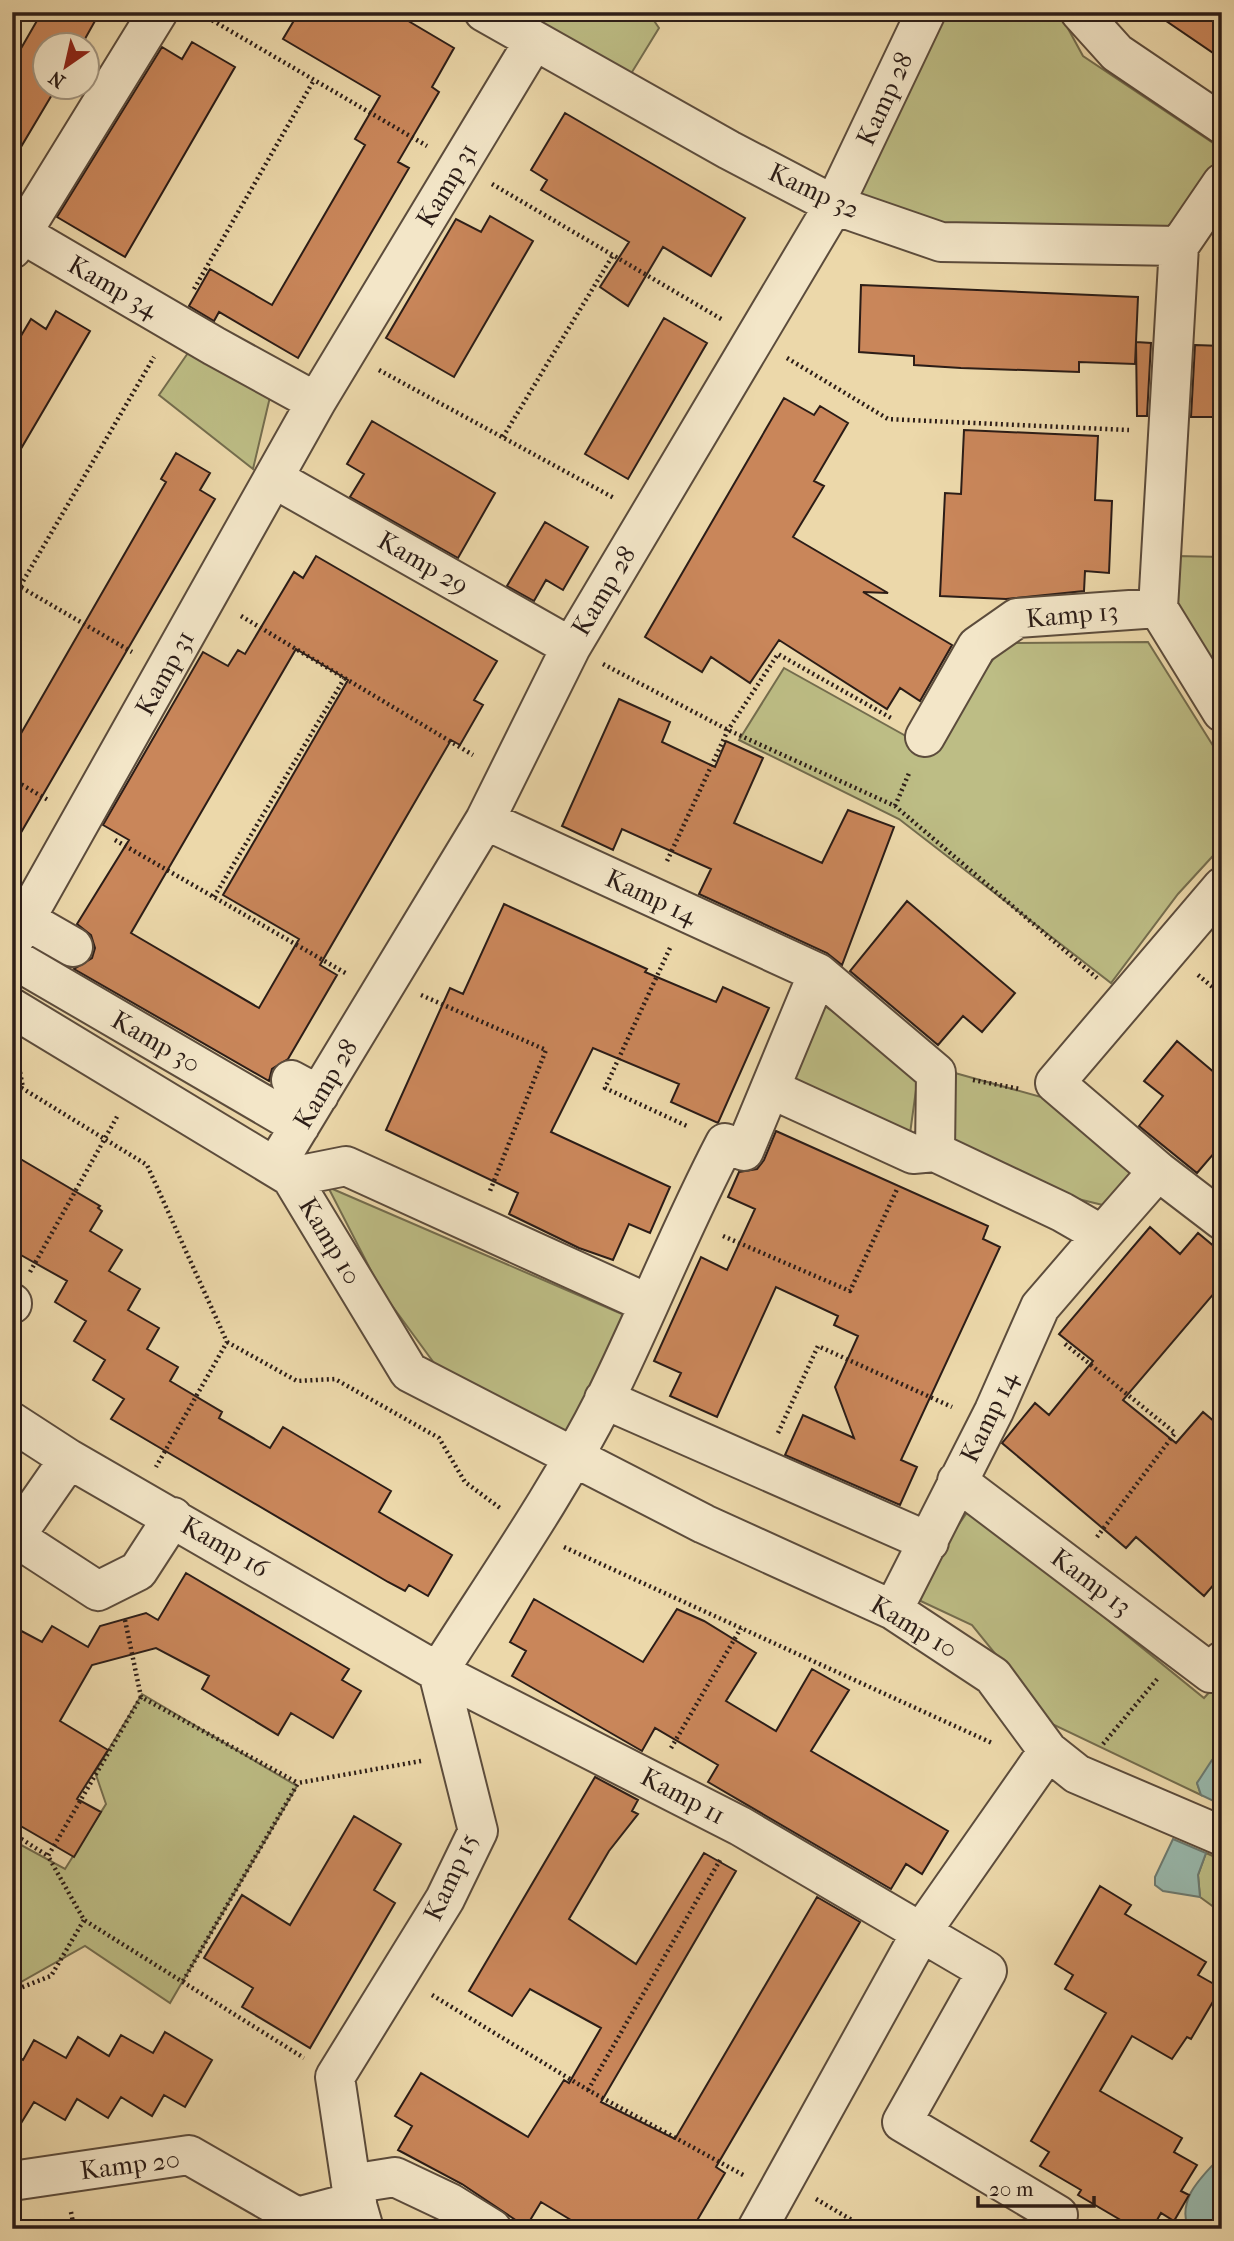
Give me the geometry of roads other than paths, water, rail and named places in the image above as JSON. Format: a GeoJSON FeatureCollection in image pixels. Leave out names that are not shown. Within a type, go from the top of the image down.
{"type":"FeatureCollection","features":[{"type":"Feature","properties":{"kind":"street"},"geometry":{"type":"LineString","coordinates":[[15,237],[158,12]]}},
{"type":"Feature","properties":{"kind":"street","name":"Kamp 32"},"geometry":{"type":"LineString","coordinates":[[484,12],[729,150],[834,205],[941,242],[1179,246]]}},
{"type":"Feature","properties":{"kind":"street","name":"Kamp 28"},"geometry":{"type":"LineString","coordinates":[[283,1171],[298,1099],[385,987],[485,820],[571,647],[834,205],[926,12]]}},
{"type":"Feature","properties":{"kind":"street"},"geometry":{"type":"LineString","coordinates":[[1080,12],[1117,53],[1222,124]]}},
{"type":"Feature","properties":{"kind":"street","name":"Kamp 31"},"geometry":{"type":"LineString","coordinates":[[17,925],[83,821],[316,402],[534,41]]}},
{"type":"Feature","properties":{"kind":"street"},"geometry":{"type":"LineString","coordinates":[[1222,183],[1179,246],[1158,608],[1222,712]]}},
{"type":"Feature","properties":{"kind":"street","name":"Kamp 34"},"geometry":{"type":"LineString","coordinates":[[15,237],[148,307],[316,402]]}},
{"type":"Feature","properties":{"kind":"street","name":"Kamp 29"},"geometry":{"type":"LineString","coordinates":[[275,478],[571,647]]}},
{"type":"Feature","properties":{"kind":"street","name":"Kamp 13"},"geometry":{"type":"LineString","coordinates":[[925,737],[977,646],[1017,618],[1158,608]]}},
{"type":"Feature","properties":{"kind":"street","name":"Kamp 14"},"geometry":{"type":"LineString","coordinates":[[485,820],[818,973],[936,1073],[924,1153]]}},
{"type":"Feature","properties":{"kind":"street"},"geometry":{"type":"LineString","coordinates":[[1222,887],[1055,1083],[1158,1171],[1222,1220]]}},
{"type":"Feature","properties":{"kind":"street","name":"Kamp 30"},"geometry":{"type":"LineString","coordinates":[[17,925],[298,1099]]}},
{"type":"Feature","properties":{"kind":"street","name":"Kamp 30"},"geometry":{"type":"LineString","coordinates":[[12,958],[298,1099]]}},
{"type":"Feature","properties":{"kind":"street"},"geometry":{"type":"LineString","coordinates":[[438,1672],[573,1457],[604,1399],[725,1143],[744,1151],[818,973]]}},
{"type":"Feature","properties":{"kind":"street","name":"Kamp 30"},"geometry":{"type":"LineString","coordinates":[[12,1008],[283,1171]]}},
{"type":"Feature","properties":{"kind":"street"},"geometry":{"type":"LineString","coordinates":[[771,1089],[1062,1212],[1102,1235]]}},
{"type":"Feature","properties":{"kind":"street","name":"Kamp 10"},"geometry":{"type":"LineString","coordinates":[[649,1304],[346,1166],[283,1171],[409,1372],[704,1524],[893,1610],[993,1676],[1054,1763]]}},
{"type":"Feature","properties":{"kind":"street","name":"Kamp 14"},"geometry":{"type":"LineString","coordinates":[[893,1610],[988,1423],[1040,1307],[1158,1171]]}},
{"type":"Feature","properties":{"kind":"street"},"geometry":{"type":"LineString","coordinates":[[604,1399],[929,1542]]}},
{"type":"Feature","properties":{"kind":"street","name":"Kamp 16"},"geometry":{"type":"LineString","coordinates":[[12,1422],[69,1459],[438,1672]]}},
{"type":"Feature","properties":{"kind":"street"},"geometry":{"type":"LineString","coordinates":[[69,1459],[13,1539],[98,1591],[138,1571],[173,1517]]}},
{"type":"Feature","properties":{"kind":"street","name":"Kamp 13"},"geometry":{"type":"LineString","coordinates":[[957,1480],[1211,1673],[1222,1661]]}},
{"type":"Feature","properties":{"kind":"street","name":"Kamp 15"},"geometry":{"type":"LineString","coordinates":[[357,2205],[335,2077],[444,1899],[478,1831],[456,1754],[438,1672]]}},
{"type":"Feature","properties":{"kind":"street","name":"Kamp 11"},"geometry":{"type":"LineString","coordinates":[[438,1672],[653,1779],[740,1826],[987,1970],[902,2122],[1058,2215]]}},
{"type":"Feature","properties":{"kind":"street"},"geometry":{"type":"LineString","coordinates":[[757,2229],[922,1931],[1054,1763],[1222,1836]]}},
{"type":"Feature","properties":{"kind":"street","name":"Kamp 20"},"geometry":{"type":"LineString","coordinates":[[12,2181],[189,2155],[297,2217],[357,2205],[395,2177],[450,2203],[492,2229]]}}]}
